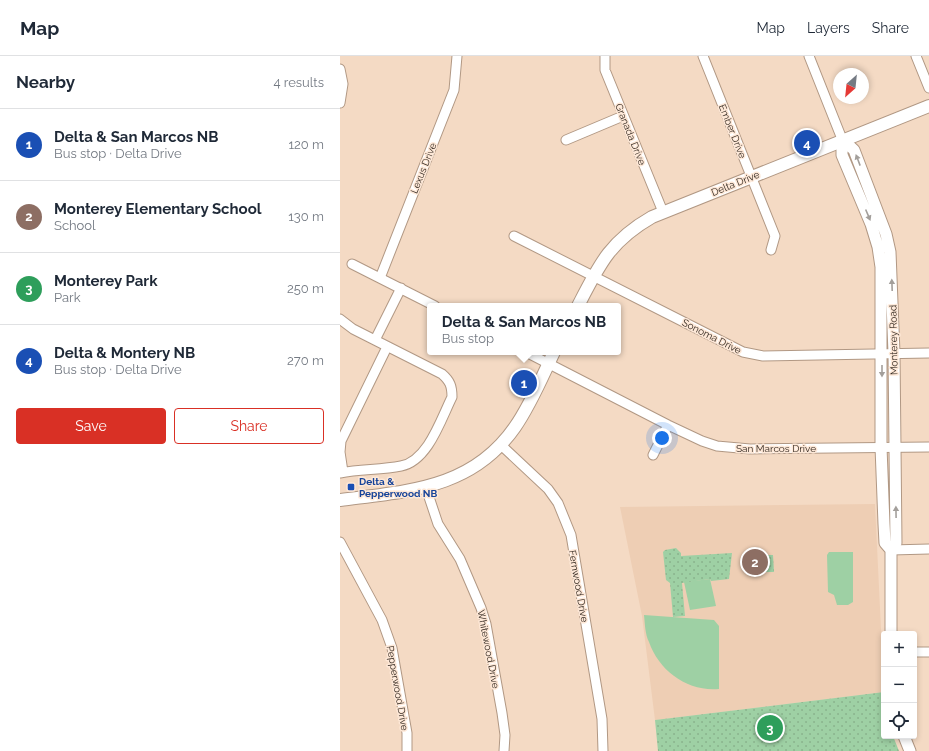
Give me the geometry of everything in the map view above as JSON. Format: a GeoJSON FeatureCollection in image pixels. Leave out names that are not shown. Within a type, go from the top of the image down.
{"type":"FeatureCollection","features":[{"type":"Feature","properties":{"kind":"main road","name":"Delta Drive"},"geometry":{"type":"LineString","coordinates":[[580,303],[593,276],[611,248],[637,226],[663,212],[929,106]]}},
{"type":"Feature","properties":{"kind":"main road"},"geometry":{"type":"LineString","coordinates":[[340,500],[426,488],[459,476],[487,458],[501,445],[516,427],[552,355]]}},
{"type":"Feature","properties":{"kind":"street","name":"Lexus Drive"},"geometry":{"type":"LineString","coordinates":[[380,278],[454,90],[457,56]]}},
{"type":"Feature","properties":{"kind":"street","name":"Granada Drive"},"geometry":{"type":"LineString","coordinates":[[605,56],[605,70],[663,212]]}},
{"type":"Feature","properties":{"kind":"street","name":"Ember Drive"},"geometry":{"type":"LineString","coordinates":[[703,56],[775,236],[771,250]]}},
{"type":"Feature","properties":{"kind":"street","name":"Monterey Road"},"geometry":{"type":"LineString","coordinates":[[809,56],[842,140],[842,155],[871,224],[878,247],[881,267],[882,446],[885,543],[891,550]]}},
{"type":"Feature","properties":{"kind":"street"},"geometry":{"type":"LineString","coordinates":[[916,56],[929,88]]}},
{"type":"Feature","properties":{"kind":"street"},"geometry":{"type":"LineString","coordinates":[[340,69],[343,84],[340,103]]}},
{"type":"Feature","properties":{"kind":"street"},"geometry":{"type":"LineString","coordinates":[[566,140],[623,116]]}},
{"type":"Feature","properties":{"kind":"street","name":"Monterey Road"},"geometry":{"type":"LineString","coordinates":[[842,140],[854,150],[886,234],[890,252],[894,353],[896,543],[891,550],[891,631]]}},
{"type":"Feature","properties":{"kind":"street","name":"Sonoma Drive"},"geometry":{"type":"LineString","coordinates":[[514,236],[743,352],[752,355],[929,353]]}},
{"type":"Feature","properties":{"kind":"street"},"geometry":{"type":"LineString","coordinates":[[352,264],[429,303]]}},
{"type":"Feature","properties":{"kind":"street"},"geometry":{"type":"LineString","coordinates":[[375,340],[401,288]]}},
{"type":"Feature","properties":{"kind":"street"},"geometry":{"type":"LineString","coordinates":[[340,319],[353,329],[442,374],[449,380],[452,388],[452,397],[423,453],[414,462],[402,466],[342,473],[341,441],[387,347]]}},
{"type":"Feature","properties":{"kind":"street","name":"San Marcos Drive"},"geometry":{"type":"LineString","coordinates":[[532,355],[702,441],[731,448],[882,446],[929,447]]}},
{"type":"Feature","properties":{"kind":"street"},"geometry":{"type":"LineString","coordinates":[[653,455],[668,425]]}},
{"type":"Feature","properties":{"kind":"street","name":"Fernwood Drive"},"geometry":{"type":"LineString","coordinates":[[501,445],[548,489],[558,503],[571,535],[602,719],[603,751]]}},
{"type":"Feature","properties":{"kind":"street","name":"Whitewood Drive"},"geometry":{"type":"LineString","coordinates":[[426,488],[438,524],[460,559],[481,608],[486,624],[502,713],[505,735],[504,751]]}},
{"type":"Feature","properties":{"kind":"street","name":"Pepperwood Drive"},"geometry":{"type":"LineString","coordinates":[[340,542],[382,620],[392,648],[407,733],[408,751]]}},
{"type":"Feature","properties":{"kind":"street"},"geometry":{"type":"LineString","coordinates":[[891,550],[929,549]]}},
{"type":"Feature","properties":{"kind":"street"},"geometry":{"type":"LineString","coordinates":[[917,652],[929,652]]}},
{"type":"Feature","properties":{"kind":"street"},"geometry":{"type":"LineString","coordinates":[[905,739],[910,751]]}},
{"type":"Feature","properties":{"kind":"shaded area"},"geometry":{"type":"Polygon","coordinates":[[[875,504],[881,631],[881,692],[655,720],[642,616],[620,507],[875,504]]]}},
{"type":"Feature","properties":{"kind":"green space"},"geometry":{"type":"Polygon","coordinates":[[[676,548],[681,553],[681,556],[732,553],[729,579],[711,581],[710,579],[682,583],[685,616],[673,617],[670,583],[666,580],[663,552],[665,550],[676,548]]]}},
{"type":"Feature","properties":{"kind":"green space"},"geometry":{"type":"Polygon","coordinates":[[[829,552],[853,552],[853,602],[848,605],[837,605],[834,595],[828,592],[827,555],[829,552]]]}},
{"type":"Feature","properties":{"kind":"green space"},"geometry":{"type":"Polygon","coordinates":[[[760,555],[773,555],[774,572],[761,572],[760,555]]]}},
{"type":"Feature","properties":{"kind":"green space"},"geometry":{"type":"Polygon","coordinates":[[[710,579],[716,606],[690,610],[684,582],[710,579]]]}},
{"type":"Feature","properties":{"kind":"green space"},"geometry":{"type":"Polygon","coordinates":[[[644,615],[714,620],[719,626],[719,689],[696,687],[676,678],[667,670],[660,662],[648,639],[645,629],[644,615]]]}},
{"type":"Feature","properties":{"kind":"green space"},"geometry":{"type":"Polygon","coordinates":[[[881,692],[881,739],[894,739],[899,751],[658,751],[655,720],[881,692]]]}},
{"type":"Feature","properties":{"kind":"place","name":"Delta & Montery NB"},"geometry":{"type":"Point","coordinates":[807,143]}},
{"type":"Feature","properties":{"kind":"place","name":"Delta & San Marcos NB"},"geometry":{"type":"Point","coordinates":[524,383]}},
{"type":"Feature","properties":{"kind":"place","name":"Delta & Pepperwood NB"},"geometry":{"type":"Point","coordinates":[351,487]}},
{"type":"Feature","properties":{"kind":"place","name":"Monterey Elementary School"},"geometry":{"type":"Point","coordinates":[755,562]}},
{"type":"Feature","properties":{"kind":"place","name":"Monterey Park"},"geometry":{"type":"Point","coordinates":[770,728]}}]}
